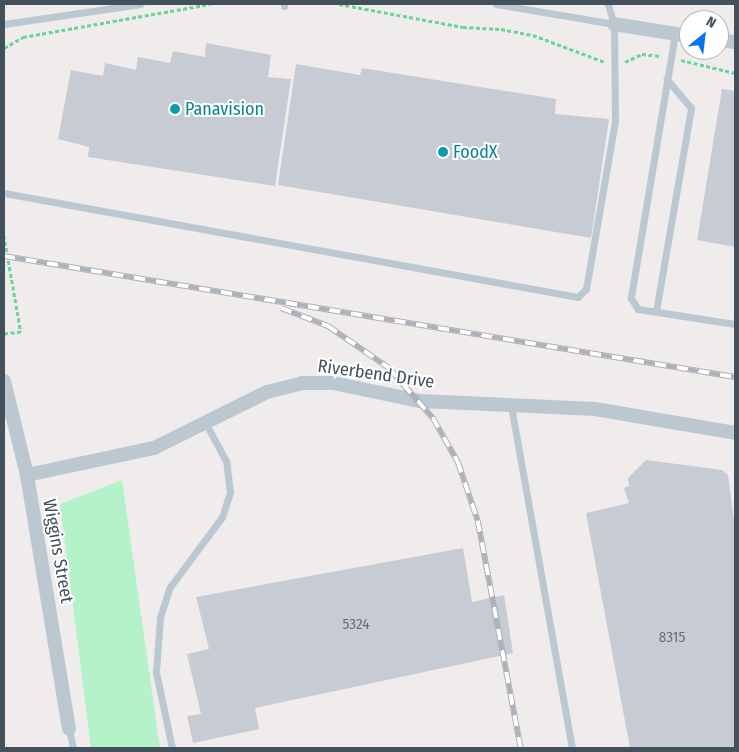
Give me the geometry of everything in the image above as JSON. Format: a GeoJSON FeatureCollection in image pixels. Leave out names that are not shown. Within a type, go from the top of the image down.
{"type":"FeatureCollection","features":[{"type":"Feature","properties":{"kind":"street"},"geometry":{"type":"LineString","coordinates":[[614,24],[679,35]]}},
{"type":"Feature","properties":{"kind":"street","name":"Wiggins Street"},"geometry":{"type":"LineString","coordinates":[[4,381],[26,475],[69,728]]}},
{"type":"Feature","properties":{"kind":"street","name":"Riverbend Drive"},"geometry":{"type":"LineString","coordinates":[[26,475],[154,448],[206,424],[267,392],[302,383],[333,383],[420,401],[595,409],[735,433]]}},
{"type":"Feature","properties":{"kind":"lane"},"geometry":{"type":"LineString","coordinates":[[4,24],[141,4]]}},
{"type":"Feature","properties":{"kind":"lane"},"geometry":{"type":"LineString","coordinates":[[496,4],[614,24]]}},
{"type":"Feature","properties":{"kind":"lane"},"geometry":{"type":"LineString","coordinates":[[4,194],[578,297],[586,289],[615,122],[614,24],[608,4]]}},
{"type":"Feature","properties":{"kind":"lane"},"geometry":{"type":"LineString","coordinates":[[675,34],[630,298],[638,309],[735,324]]}},
{"type":"Feature","properties":{"kind":"lane"},"geometry":{"type":"LineString","coordinates":[[656,311],[691,108],[667,78]]}},
{"type":"Feature","properties":{"kind":"lane"},"geometry":{"type":"LineString","coordinates":[[511,406],[572,748]]}},
{"type":"Feature","properties":{"kind":"lane"},"geometry":{"type":"LineString","coordinates":[[172,748],[156,672],[160,617],[170,587],[222,517],[230,492],[226,462],[206,424]]}},
{"type":"Feature","properties":{"kind":"lane"},"geometry":{"type":"LineString","coordinates":[[69,728],[74,748]]}},
{"type":"Feature","properties":{"kind":"path"},"geometry":{"type":"LineString","coordinates":[[4,48],[24,37],[210,4]]}},
{"type":"Feature","properties":{"kind":"path"},"geometry":{"type":"LineString","coordinates":[[339,4],[463,28],[501,29],[533,35],[583,56],[603,62],[624,62],[642,54],[671,58],[735,73]]}},
{"type":"Feature","properties":{"kind":"path"},"geometry":{"type":"LineString","coordinates":[[4,235],[21,332],[4,334]]}},
{"type":"Feature","properties":{"kind":"green space"},"geometry":{"type":"Polygon","coordinates":[[[122,480],[160,748],[91,748],[60,504],[122,480]]]}},
{"type":"Feature","properties":{"kind":"building","name":"Panavision"},"geometry":{"type":"Polygon","coordinates":[[[206,43],[271,55],[268,77],[291,79],[275,186],[88,157],[89,147],[58,139],[71,70],[103,76],[105,63],[136,70],[138,57],[170,63],[173,51],[205,57],[206,43]]]}},
{"type":"Feature","properties":{"kind":"building","name":"FoodX"},"geometry":{"type":"Polygon","coordinates":[[[296,64],[360,75],[362,68],[556,99],[555,114],[609,119],[591,238],[278,185],[296,64]]]}},
{"type":"Feature","properties":{"kind":"building"},"geometry":{"type":"Polygon","coordinates":[[[722,89],[735,91],[735,247],[697,240],[722,89]]]}},
{"type":"Feature","properties":{"kind":"building"},"geometry":{"type":"Polygon","coordinates":[[[646,460],[722,470],[728,475],[735,528],[735,748],[630,748],[586,513],[629,503],[624,488],[629,486],[628,478],[646,460]]]}},
{"type":"Feature","properties":{"kind":"building"},"geometry":{"type":"Polygon","coordinates":[[[463,548],[472,602],[504,595],[513,653],[255,708],[259,729],[193,743],[187,716],[201,714],[187,654],[209,649],[196,597],[463,548]]]}},
{"type":"Feature","properties":{"kind":"railway"},"geometry":{"type":"LineString","coordinates":[[4,256],[735,377]]}},
{"type":"Feature","properties":{"kind":"railway"},"geometry":{"type":"LineString","coordinates":[[281,308],[328,326],[389,368],[433,418],[458,462],[478,521],[521,748]]}},
{"type":"Feature","properties":{"kind":"place","name":"Panavision"},"geometry":{"type":"Point","coordinates":[175,109]}},
{"type":"Feature","properties":{"kind":"place","name":"FoodX"},"geometry":{"type":"Point","coordinates":[443,152]}}]}
